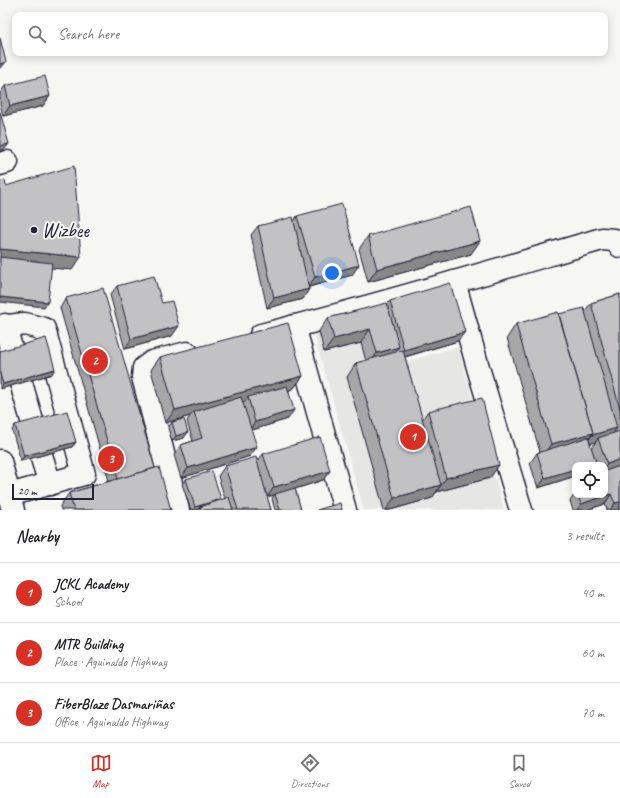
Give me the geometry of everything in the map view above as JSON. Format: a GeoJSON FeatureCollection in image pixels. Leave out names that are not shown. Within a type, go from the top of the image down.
{"type":"FeatureCollection","features":[{"type":"Feature","properties":{"kind":"main road"},"geometry":{"type":"LineString","coordinates":[[242,339],[454,282],[602,239],[614,240],[620,246]]}},
{"type":"Feature","properties":{"kind":"main road"},"geometry":{"type":"LineString","coordinates":[[454,282],[521,510]]}},
{"type":"Feature","properties":{"kind":"main road"},"geometry":{"type":"LineString","coordinates":[[0,461],[12,502],[50,484],[84,474],[44,330],[25,324],[2,326],[12,352]]}},
{"type":"Feature","properties":{"kind":"main road"},"geometry":{"type":"LineString","coordinates":[[294,326],[345,510]]}},
{"type":"Feature","properties":{"kind":"main road"},"geometry":{"type":"LineString","coordinates":[[178,510],[143,377],[144,368],[152,362],[204,349]]}},
{"type":"Feature","properties":{"kind":"main road"},"geometry":{"type":"LineString","coordinates":[[21,383],[33,424]]}},
{"type":"Feature","properties":{"kind":"main road"},"geometry":{"type":"LineString","coordinates":[[41,455],[50,484]]}},
{"type":"Feature","properties":{"kind":"shaded area"},"geometry":{"type":"Polygon","coordinates":[[[380,312],[395,365],[458,347],[504,510],[364,510],[313,331],[380,312]]]}},
{"type":"Feature","properties":{"kind":"building"},"geometry":{"type":"Polygon","coordinates":[[[0,38],[6,62],[0,64],[0,38]]]}},
{"type":"Feature","properties":{"kind":"building"},"geometry":{"type":"Polygon","coordinates":[[[45,76],[50,96],[10,106],[5,86],[45,76]]]}},
{"type":"Feature","properties":{"kind":"building"},"geometry":{"type":"Polygon","coordinates":[[[0,112],[9,144],[0,146],[0,112]]]}},
{"type":"Feature","properties":{"kind":"building","name":"Wizbee"},"geometry":{"type":"Polygon","coordinates":[[[74,166],[81,257],[0,249],[0,181],[5,180],[6,186],[74,166]]]}},
{"type":"Feature","properties":{"kind":"building"},"geometry":{"type":"Polygon","coordinates":[[[342,204],[359,265],[315,277],[297,216],[342,204]]]}},
{"type":"Feature","properties":{"kind":"building"},"geometry":{"type":"Polygon","coordinates":[[[471,207],[480,241],[377,269],[368,236],[471,207]]]}},
{"type":"Feature","properties":{"kind":"building"},"geometry":{"type":"Polygon","coordinates":[[[293,217],[309,289],[274,298],[258,226],[293,217]]]}},
{"type":"Feature","properties":{"kind":"building"},"geometry":{"type":"Polygon","coordinates":[[[0,257],[52,263],[48,302],[0,297],[0,257]]]}},
{"type":"Feature","properties":{"kind":"building"},"geometry":{"type":"Polygon","coordinates":[[[154,276],[162,303],[172,301],[179,326],[131,339],[117,286],[154,276]]]}},
{"type":"Feature","properties":{"kind":"building"},"geometry":{"type":"Polygon","coordinates":[[[450,283],[465,332],[404,350],[390,301],[450,283]]]}},
{"type":"Feature","properties":{"kind":"building"},"geometry":{"type":"Polygon","coordinates":[[[103,288],[155,468],[118,479],[66,298],[103,288]]]}},
{"type":"Feature","properties":{"kind":"building"},"geometry":{"type":"Polygon","coordinates":[[[620,294],[620,409],[591,303],[620,294]]]}},
{"type":"Feature","properties":{"kind":"building"},"geometry":{"type":"Polygon","coordinates":[[[387,303],[399,347],[377,353],[370,329],[334,339],[328,318],[387,303]]]}},
{"type":"Feature","properties":{"kind":"building"},"geometry":{"type":"Polygon","coordinates":[[[584,308],[617,428],[592,435],[593,433],[559,314],[584,308]]]}},
{"type":"Feature","properties":{"kind":"building"},"geometry":{"type":"Polygon","coordinates":[[[558,312],[593,433],[551,444],[516,324],[558,312]]]}},
{"type":"Feature","properties":{"kind":"building"},"geometry":{"type":"Polygon","coordinates":[[[288,323],[303,376],[175,410],[160,357],[288,323]]]}},
{"type":"Feature","properties":{"kind":"building"},"geometry":{"type":"Polygon","coordinates":[[[46,338],[55,369],[3,384],[0,374],[0,351],[46,338]]]}},
{"type":"Feature","properties":{"kind":"building"},"geometry":{"type":"Polygon","coordinates":[[[403,350],[441,485],[394,498],[356,363],[403,350]]]}},
{"type":"Feature","properties":{"kind":"building"},"geometry":{"type":"Polygon","coordinates":[[[287,386],[294,410],[255,422],[248,397],[287,386]]]}},
{"type":"Feature","properties":{"kind":"building"},"geometry":{"type":"Polygon","coordinates":[[[241,397],[257,447],[188,468],[181,445],[202,438],[194,412],[241,397]]]}},
{"type":"Feature","properties":{"kind":"building"},"geometry":{"type":"Polygon","coordinates":[[[482,398],[499,465],[446,478],[428,411],[482,398]]]}},
{"type":"Feature","properties":{"kind":"building"},"geometry":{"type":"Polygon","coordinates":[[[67,411],[76,442],[24,456],[15,425],[67,411]]]}},
{"type":"Feature","properties":{"kind":"building"},"geometry":{"type":"Polygon","coordinates":[[[184,419],[188,432],[176,436],[172,422],[184,419]]]}},
{"type":"Feature","properties":{"kind":"building"},"geometry":{"type":"Polygon","coordinates":[[[620,431],[620,459],[608,464],[606,462],[598,438],[620,431]]]}},
{"type":"Feature","properties":{"kind":"building"},"geometry":{"type":"Polygon","coordinates":[[[320,437],[330,471],[274,487],[263,454],[320,437]]]}},
{"type":"Feature","properties":{"kind":"building"},"geometry":{"type":"Polygon","coordinates":[[[588,437],[596,462],[572,462],[572,470],[545,478],[537,453],[588,437]]]}},
{"type":"Feature","properties":{"kind":"building"},"geometry":{"type":"Polygon","coordinates":[[[256,457],[271,510],[238,510],[225,466],[256,457]]]}},
{"type":"Feature","properties":{"kind":"building"},"geometry":{"type":"Polygon","coordinates":[[[620,466],[620,502],[615,503],[611,494],[608,495],[608,470],[620,466]]]}},
{"type":"Feature","properties":{"kind":"building"},"geometry":{"type":"Polygon","coordinates":[[[159,467],[171,510],[74,510],[69,493],[159,467]]]}},
{"type":"Feature","properties":{"kind":"building"},"geometry":{"type":"Polygon","coordinates":[[[212,471],[221,499],[195,507],[186,479],[212,471]]]}},
{"type":"Feature","properties":{"kind":"building"},"geometry":{"type":"Polygon","coordinates":[[[295,488],[301,510],[280,510],[275,494],[295,488]]]}},
{"type":"Feature","properties":{"kind":"building"},"geometry":{"type":"Polygon","coordinates":[[[229,497],[233,510],[201,510],[200,507],[229,497]]]}},
{"type":"Feature","properties":{"kind":"building"},"geometry":{"type":"Polygon","coordinates":[[[579,498],[599,498],[581,504],[579,498]]]}},
{"type":"Feature","properties":{"kind":"building"},"geometry":{"type":"Polygon","coordinates":[[[340,503],[342,510],[317,510],[340,503]]]}},
{"type":"Feature","properties":{"kind":"place","name":"Wizbee"},"geometry":{"type":"Point","coordinates":[34,230]}},
{"type":"Feature","properties":{"kind":"place","name":"MTR Building"},"geometry":{"type":"Point","coordinates":[95,361]}},
{"type":"Feature","properties":{"kind":"place","name":"JCKL Academy"},"geometry":{"type":"Point","coordinates":[413,437]}},
{"type":"Feature","properties":{"kind":"place","name":"FiberBlaze Dasmariñas"},"geometry":{"type":"Point","coordinates":[111,459]}}]}
